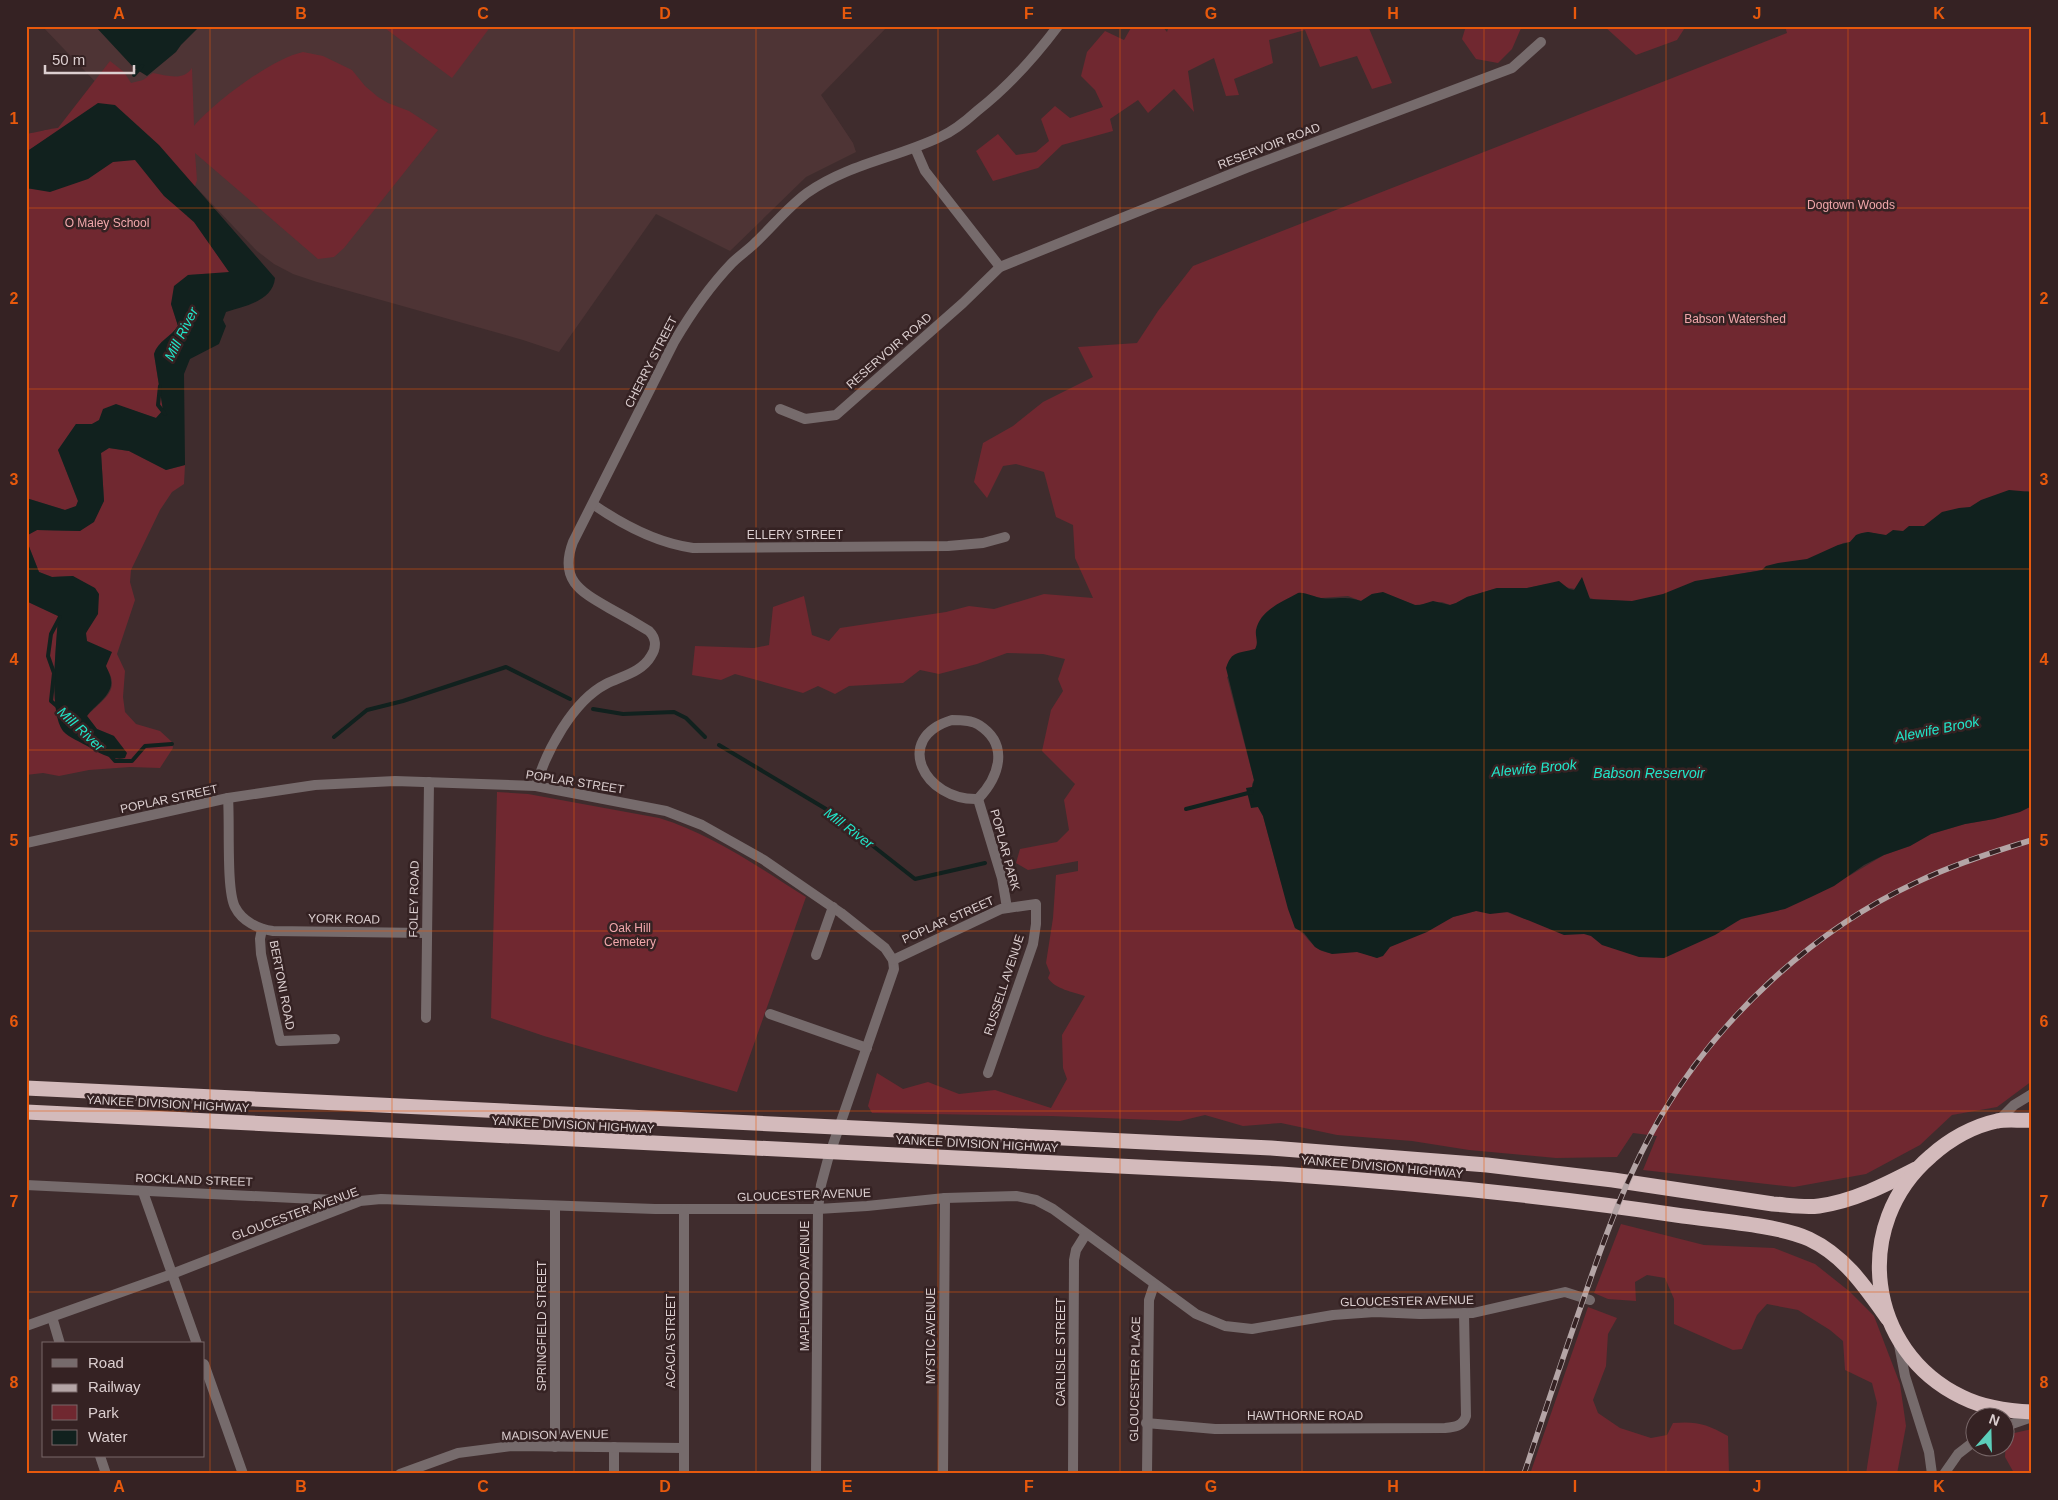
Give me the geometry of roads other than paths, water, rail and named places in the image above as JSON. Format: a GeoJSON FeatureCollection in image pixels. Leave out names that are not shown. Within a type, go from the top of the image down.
{"type":"FeatureCollection","features":[{"type":"Feature","properties":{"kind":"highway","name":"YANKEE DIVISION HIGHWAY"},"geometry":{"type":"LineString","coordinates":[[26,1088],[1358,1154],[1469,1163],[1636,1183],[1773,1204],[1817,1206],[1855,1197],[1916,1169]]}},
{"type":"Feature","properties":{"kind":"highway","name":"YANKEE DIVISION HIGHWAY"},"geometry":{"type":"LineString","coordinates":[[26,1112],[1318,1176],[1518,1194],[1769,1228],[1808,1239],[1824,1247],[1850,1269],[1888,1319]]}},
{"type":"Feature","properties":{"kind":"highway"},"geometry":{"type":"LineString","coordinates":[[2032,1120],[1998,1121],[1972,1130],[1945,1144],[1916,1169],[1891,1207],[1881,1240],[1879,1269],[1888,1319],[1898,1339],[1919,1366],[1938,1383],[1961,1397],[1980,1405],[2009,1411],[2032,1412]]}},
{"type":"Feature","properties":{"kind":"street","name":"CHERRY STREET"},"geometry":{"type":"LineString","coordinates":[[536,786],[540,773],[557,738],[576,710],[590,695],[633,672],[645,663],[652,655],[655,647],[654,637],[649,631],[578,588],[572,580],[567,562],[569,554],[687,319],[711,286],[788,209],[808,192],[866,163],[915,148],[941,137],[958,127],[995,96],[1034,58],[1058,26]]}},
{"type":"Feature","properties":{"kind":"street","name":"RESERVOIR ROAD"},"geometry":{"type":"LineString","coordinates":[[780,409],[805,418],[836,415],[1000,267],[1246,168],[1512,68],[1541,42]]}},
{"type":"Feature","properties":{"kind":"street"},"geometry":{"type":"LineString","coordinates":[[915,148],[926,171],[1000,267]]}},
{"type":"Feature","properties":{"kind":"street","name":"ELLERY STREET"},"geometry":{"type":"LineString","coordinates":[[594,505],[637,531],[674,544],[693,548],[948,546],[983,543],[1005,537]]}},
{"type":"Feature","properties":{"kind":"street","name":"POPLAR PARK"},"geometry":{"type":"LineString","coordinates":[[952,720],[965,720],[978,724],[990,737],[998,751],[998,768],[994,779],[978,798],[968,799],[947,794],[923,772],[919,758],[922,745],[927,735],[941,723],[952,720]]}},
{"type":"Feature","properties":{"kind":"street","name":"POPLAR STREET"},"geometry":{"type":"LineString","coordinates":[[26,843],[228,798],[336,783],[429,782],[536,786],[643,806],[682,817],[720,835],[764,860],[833,907],[885,948],[893,960],[992,913],[1007,908],[1036,904]]}},
{"type":"Feature","properties":{"kind":"street","name":"FOLEY ROAD"},"geometry":{"type":"LineString","coordinates":[[426,1018],[429,782]]}},
{"type":"Feature","properties":{"kind":"street","name":"BERTONI ROAD"},"geometry":{"type":"LineString","coordinates":[[228,798],[232,898],[239,914],[262,929],[260,939],[261,954],[280,1041],[335,1039]]}},
{"type":"Feature","properties":{"kind":"street","name":"POPLAR PARK"},"geometry":{"type":"LineString","coordinates":[[978,798],[1002,878],[1007,908]]}},
{"type":"Feature","properties":{"kind":"street","name":"RUSSELL AVENUE"},"geometry":{"type":"LineString","coordinates":[[988,1073],[1033,944],[1036,904]]}},
{"type":"Feature","properties":{"kind":"street"},"geometry":{"type":"LineString","coordinates":[[816,955],[833,907]]}},
{"type":"Feature","properties":{"kind":"street","name":"YORK ROAD"},"geometry":{"type":"LineString","coordinates":[[262,929],[273,931],[426,933]]}},
{"type":"Feature","properties":{"kind":"street","name":"MAPLEWOOD AVENUE"},"geometry":{"type":"LineString","coordinates":[[816,1474],[818,1209],[824,1171],[893,974],[893,960]]}},
{"type":"Feature","properties":{"kind":"street"},"geometry":{"type":"LineString","coordinates":[[770,1014],[867,1048]]}},
{"type":"Feature","properties":{"kind":"street"},"geometry":{"type":"LineString","coordinates":[[1998,1121],[2014,1105],[2032,1094]]}},
{"type":"Feature","properties":{"kind":"street","name":"ROCKLAND STREET"},"geometry":{"type":"LineString","coordinates":[[26,1185],[360,1201]]}},
{"type":"Feature","properties":{"kind":"street"},"geometry":{"type":"LineString","coordinates":[[143,1192],[196,1342]]}},
{"type":"Feature","properties":{"kind":"street","name":"GLOUCESTER AVENUE"},"geometry":{"type":"LineString","coordinates":[[26,1326],[172,1274],[360,1201],[381,1198],[555,1206],[684,1209],[818,1209],[945,1198],[1016,1196],[1029,1198],[1053,1209],[1196,1314],[1212,1322],[1252,1330],[1333,1315],[1375,1312],[1464,1314],[1501,1308],[1560,1293],[1569,1293],[1590,1300]]}},
{"type":"Feature","properties":{"kind":"street","name":"MYSTIC AVENUE"},"geometry":{"type":"LineString","coordinates":[[943,1474],[945,1198]]}},
{"type":"Feature","properties":{"kind":"street","name":"SPRINGFIELD STREET"},"geometry":{"type":"LineString","coordinates":[[555,1206],[555,1447]]}},
{"type":"Feature","properties":{"kind":"street","name":"ACACIA STREET"},"geometry":{"type":"LineString","coordinates":[[684,1209],[684,1474]]}},
{"type":"Feature","properties":{"kind":"street","name":"CARLISLE STREET"},"geometry":{"type":"LineString","coordinates":[[1073,1474],[1074,1260],[1076,1250],[1086,1234]]}},
{"type":"Feature","properties":{"kind":"street","name":"GLOUCESTER PLACE"},"geometry":{"type":"LineString","coordinates":[[1147,1474],[1146,1423],[1150,1300],[1154,1285]]}},
{"type":"Feature","properties":{"kind":"street","name":"HAWTHORNE ROAD"},"geometry":{"type":"LineString","coordinates":[[1146,1423],[1215,1429],[1445,1428],[1459,1426],[1466,1416],[1464,1314]]}},
{"type":"Feature","properties":{"kind":"street"},"geometry":{"type":"LineString","coordinates":[[52,1317],[59,1342]]}},
{"type":"Feature","properties":{"kind":"street"},"geometry":{"type":"LineString","coordinates":[[1898,1339],[1905,1376],[1929,1452],[1932,1474]]}},
{"type":"Feature","properties":{"kind":"street"},"geometry":{"type":"LineString","coordinates":[[205,1367],[243,1474]]}},
{"type":"Feature","properties":{"kind":"street"},"geometry":{"type":"LineString","coordinates":[[2016,1423],[2032,1417]]}},
{"type":"Feature","properties":{"kind":"street","name":"MADISON AVENUE"},"geometry":{"type":"LineString","coordinates":[[400,1474],[458,1453],[512,1446],[683,1448]]}},
{"type":"Feature","properties":{"kind":"street"},"geometry":{"type":"LineString","coordinates":[[614,1447],[614,1474]]}},
{"type":"Feature","properties":{"kind":"street"},"geometry":{"type":"LineString","coordinates":[[1944,1474],[1958,1454],[1966,1448]]}},
{"type":"Feature","properties":{"kind":"street"},"geometry":{"type":"LineString","coordinates":[[101,1458],[106,1474]]}},
{"type":"Feature","properties":{"kind":"water"},"geometry":{"type":"Polygon","coordinates":[[[95,26],[200,26],[176,52],[147,76],[134,68],[95,26]]]}},
{"type":"Feature","properties":{"kind":"water"},"geometry":{"type":"Polygon","coordinates":[[[98,103],[115,105],[159,145],[275,278],[273,286],[264,297],[249,305],[226,312],[223,320],[226,326],[219,344],[190,359],[184,374],[185,465],[166,470],[129,451],[109,448],[101,453],[104,501],[94,522],[80,531],[37,530],[28,535],[28,544],[39,572],[52,577],[73,576],[95,588],[99,594],[98,614],[86,633],[87,641],[112,652],[106,666],[111,686],[106,696],[87,716],[97,729],[114,736],[127,753],[125,758],[120,759],[102,754],[72,738],[63,731],[58,722],[55,693],[55,658],[58,616],[26,601],[26,498],[65,510],[76,506],[78,501],[58,450],[76,424],[92,424],[99,420],[103,409],[116,404],[156,418],[163,410],[154,354],[158,346],[178,326],[171,304],[174,286],[188,275],[229,272],[194,222],[164,196],[135,160],[113,162],[88,179],[50,192],[26,188],[26,152],[98,103]]]}},
{"type":"Feature","properties":{"kind":"water","name":"Babson Reservoir"},"geometry":{"type":"Polygon","coordinates":[[[2009,490],[2032,492],[2032,806],[2020,812],[1965,824],[1931,834],[1910,846],[1884,855],[1864,865],[1834,886],[1811,897],[1785,909],[1741,919],[1715,935],[1664,958],[1639,957],[1602,945],[1591,936],[1584,934],[1564,935],[1508,912],[1490,914],[1476,911],[1453,917],[1427,932],[1390,947],[1383,956],[1377,958],[1357,952],[1332,954],[1320,950],[1315,947],[1304,933],[1295,928],[1288,909],[1263,816],[1258,807],[1251,808],[1246,788],[1252,787],[1254,780],[1226,668],[1233,655],[1255,649],[1258,623],[1267,612],[1279,603],[1298,593],[1321,598],[1350,598],[1361,601],[1372,594],[1383,592],[1415,605],[1433,601],[1450,605],[1467,597],[1497,588],[1527,588],[1559,581],[1569,589],[1574,590],[1582,577],[1590,599],[1632,601],[1663,594],[1695,581],[1757,571],[1778,563],[1807,559],[1838,545],[1850,542],[1856,535],[1862,533],[1886,535],[1893,530],[1903,531],[1909,526],[1924,526],[1942,512],[1970,507],[1981,500],[2009,490]]]}},
{"type":"Feature","properties":{"kind":"waterway","name":"Mill River"},"geometry":{"type":"LineString","coordinates":[[134,75],[142,66]]}},
{"type":"Feature","properties":{"kind":"waterway","name":"Mill River"},"geometry":{"type":"LineString","coordinates":[[160,386],[158,405],[165,414]]}},
{"type":"Feature","properties":{"kind":"waterway","name":"Mill River"},"geometry":{"type":"LineString","coordinates":[[58,707],[51,701],[54,673],[48,656],[51,634],[60,617]]}},
{"type":"Feature","properties":{"kind":"waterway","name":"Mill River"},"geometry":{"type":"LineString","coordinates":[[334,737],[367,710],[403,701],[506,667],[570,699]]}},
{"type":"Feature","properties":{"kind":"waterway","name":"Mill River"},"geometry":{"type":"LineString","coordinates":[[593,709],[623,714],[674,712],[686,718],[705,737]]}},
{"type":"Feature","properties":{"kind":"waterway","name":"Mill River"},"geometry":{"type":"LineString","coordinates":[[109,754],[115,761],[132,761],[145,746],[172,744]]}},
{"type":"Feature","properties":{"kind":"waterway","name":"Mill River"},"geometry":{"type":"LineString","coordinates":[[719,745],[826,809],[915,879],[985,863]]}},
{"type":"Feature","properties":{"kind":"waterway","name":"Alewife Brook"},"geometry":{"type":"LineString","coordinates":[[1186,809],[1252,792]]}},
{"type":"Feature","properties":{"kind":"railway"},"geometry":{"type":"LineString","coordinates":[[1524,1474],[1596,1264],[1639,1157],[1661,1116],[1684,1080],[1710,1045],[1739,1012],[1771,981],[1804,952],[1840,926],[1877,903],[1929,876],[1972,859],[2032,840]]}},
{"type":"Feature","properties":{"kind":"park label","name":"Dogtown Woods"},"geometry":{"type":"Point","coordinates":[1851,205]}},
{"type":"Feature","properties":{"kind":"park label","name":"O Maley School"},"geometry":{"type":"Point","coordinates":[107,223]}},
{"type":"Feature","properties":{"kind":"park label","name":"Babson Watershed"},"geometry":{"type":"Point","coordinates":[1735,319]}},
{"type":"Feature","properties":{"kind":"park label","name":"Oak Hill Cemetery"},"geometry":{"type":"Point","coordinates":[630,935]}}]}
